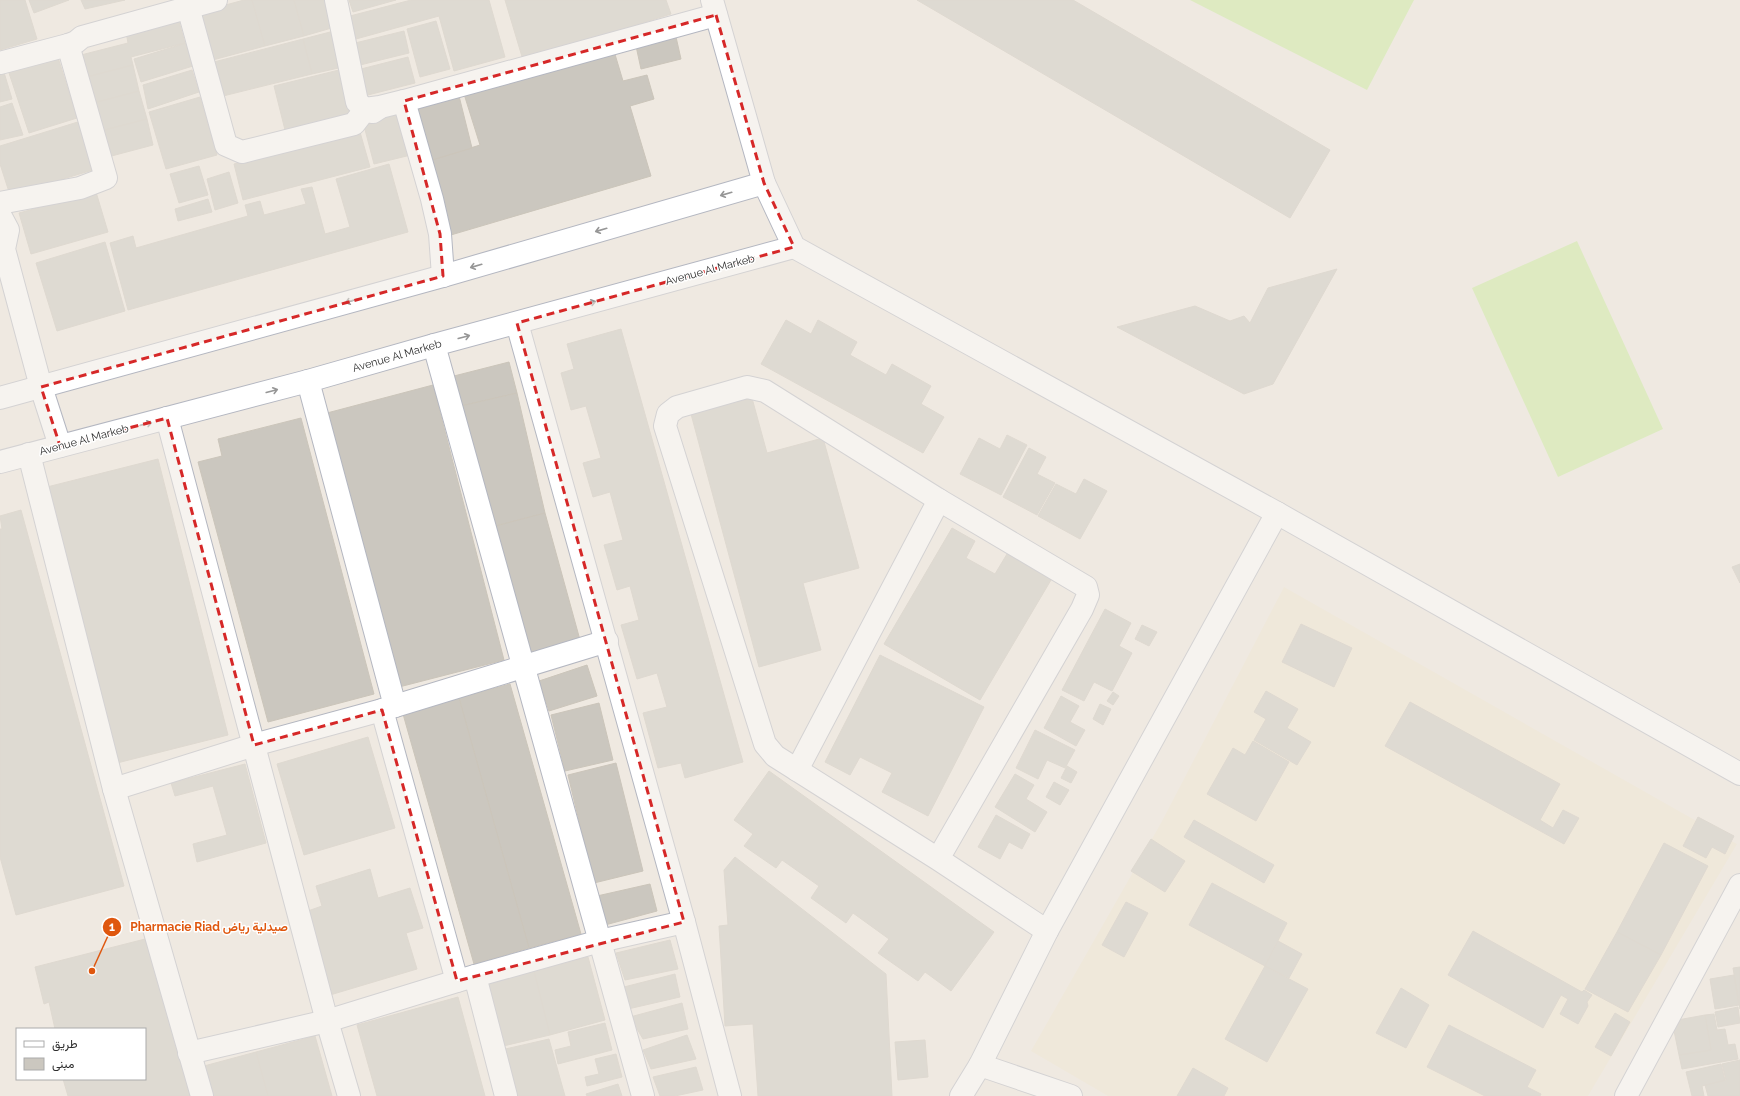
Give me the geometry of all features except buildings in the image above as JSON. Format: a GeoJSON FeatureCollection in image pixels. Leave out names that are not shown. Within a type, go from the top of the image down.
{"type":"FeatureCollection","features":[{"type":"Feature","properties":{"kind":"street"},"geometry":{"type":"LineString","coordinates":[[0,63],[68,45],[76,42],[82,37],[145,9],[188,7],[216,0]]}},
{"type":"Feature","properties":{"kind":"street"},"geometry":{"type":"LineString","coordinates":[[336,0],[357,102],[365,109],[404,101],[714,7],[764,183],[794,247],[1277,513],[1740,774]]}},
{"type":"Feature","properties":{"kind":"street"},"geometry":{"type":"LineString","coordinates":[[188,7],[226,146],[242,152],[308,136],[354,124],[364,111],[373,112],[380,107]]}},
{"type":"Feature","properties":{"kind":"street"},"geometry":{"type":"LineString","coordinates":[[0,203],[80,188],[106,178],[68,45]]}},
{"type":"Feature","properties":{"kind":"street"},"geometry":{"type":"LineString","coordinates":[[404,101],[437,220],[440,234],[443,276]]}},
{"type":"Feature","properties":{"kind":"street"},"geometry":{"type":"LineString","coordinates":[[0,398],[443,276],[764,183]]}},
{"type":"Feature","properties":{"kind":"street"},"geometry":{"type":"LineString","coordinates":[[0,215],[8,230],[4,249],[41,387],[60,446]]}},
{"type":"Feature","properties":{"kind":"street","name":"Avenue Al Markeb"},"geometry":{"type":"LineString","coordinates":[[0,462],[308,381],[434,345],[794,247]]}},
{"type":"Feature","properties":{"kind":"street"},"geometry":{"type":"LineString","coordinates":[[517,323],[607,641],[730,1096]]}},
{"type":"Feature","properties":{"kind":"street"},"geometry":{"type":"LineString","coordinates":[[434,345],[643,1096]]}},
{"type":"Feature","properties":{"kind":"street"},"geometry":{"type":"LineString","coordinates":[[308,381],[388,708],[466,979],[506,1096]]}},
{"type":"Feature","properties":{"kind":"street"},"geometry":{"type":"LineString","coordinates":[[938,859],[1082,609],[1088,595],[1086,587],[939,500],[765,391],[746,387],[677,407],[668,414],[665,426],[765,744],[775,756],[938,859],[1047,931]]}},
{"type":"Feature","properties":{"kind":"street"},"geometry":{"type":"LineString","coordinates":[[168,418],[327,1021],[349,1096]]}},
{"type":"Feature","properties":{"kind":"street"},"geometry":{"type":"LineString","coordinates":[[29,454],[114,789],[202,1096]]}},
{"type":"Feature","properties":{"kind":"street"},"geometry":{"type":"LineString","coordinates":[[797,770],[939,500]]}},
{"type":"Feature","properties":{"kind":"street"},"geometry":{"type":"LineString","coordinates":[[961,1096],[980,1065],[1047,931],[1277,513]]}},
{"type":"Feature","properties":{"kind":"street"},"geometry":{"type":"LineString","coordinates":[[114,789],[254,745],[524,668],[607,641]]}},
{"type":"Feature","properties":{"kind":"street"},"geometry":{"type":"LineString","coordinates":[[1626,1096],[1740,886]]}},
{"type":"Feature","properties":{"kind":"street"},"geometry":{"type":"LineString","coordinates":[[189,1053],[327,1021],[466,979],[600,941],[684,922]]}},
{"type":"Feature","properties":{"kind":"street"},"geometry":{"type":"LineString","coordinates":[[980,1065],[1071,1096]]}},
{"type":"Feature","properties":{"kind":"highlighted area"},"geometry":{"type":"Polygon","coordinates":[[[716,15],[764,183],[794,247],[517,323],[684,922],[457,981],[382,710],[254,745],[167,418],[60,446],[41,387],[443,276],[440,234],[404,101],[716,15]]]}},
{"type":"Feature","properties":{"kind":"shaded area"},"geometry":{"type":"Polygon","coordinates":[[[1284,587],[1737,844],[1588,1096],[1108,1096],[1031,1051],[1161,823],[1284,587]]]}},
{"type":"Feature","properties":{"kind":"green space"},"geometry":{"type":"Polygon","coordinates":[[[1190,0],[1414,0],[1367,90],[1190,0]]]}},
{"type":"Feature","properties":{"kind":"green space"},"geometry":{"type":"Polygon","coordinates":[[[1577,241],[1663,429],[1558,477],[1472,288],[1577,241]]]}},
{"type":"Feature","properties":{"kind":"place","name":"Pharmacie Riad صيدلية رياض"},"geometry":{"type":"Point","coordinates":[92,971]}}]}
